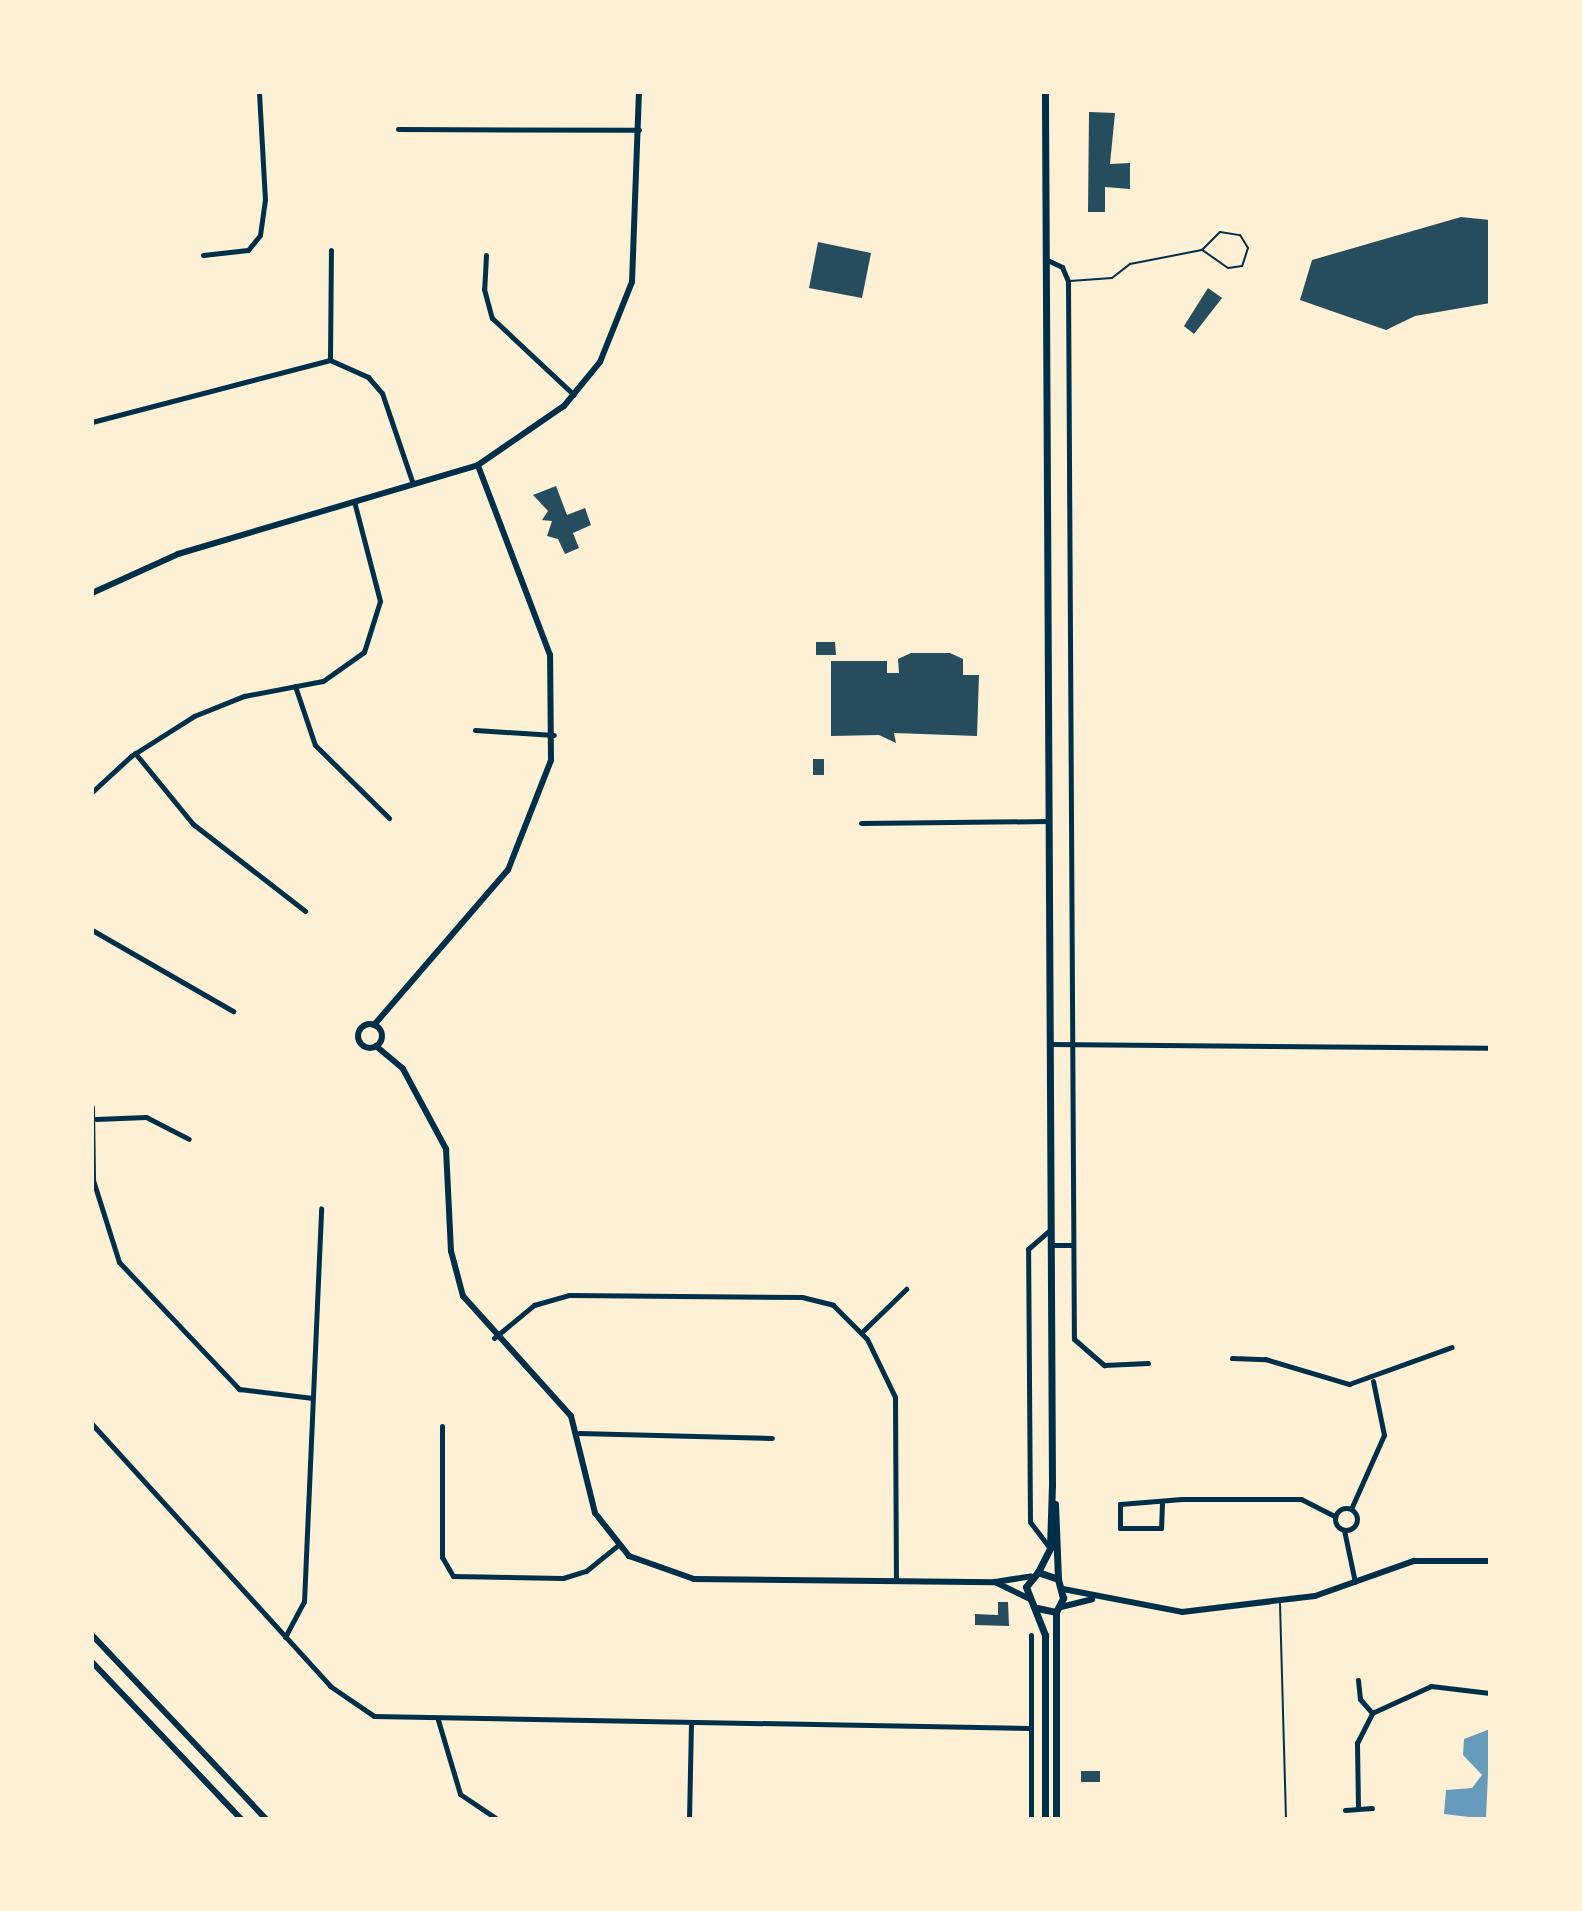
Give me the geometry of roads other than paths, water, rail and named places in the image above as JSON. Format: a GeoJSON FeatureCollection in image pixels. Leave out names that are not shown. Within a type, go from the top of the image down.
{"type":"FeatureCollection","features":[{"type":"Feature","properties":{"kind":"main road"},"geometry":{"type":"LineString","coordinates":[[1043,92],[1052,1486],[1050,1548],[1034,1574],[1030,1599],[1037,1608],[1045,1635],[1045,1819]]}},
{"type":"Feature","properties":{"kind":"main road"},"geometry":{"type":"LineString","coordinates":[[1052,1486],[1058,1579],[1063,1589],[1058,1609],[1056,1819]]}},
{"type":"Feature","properties":{"kind":"main road"},"geometry":{"type":"LineString","coordinates":[[1034,1574],[1058,1579]]}},
{"type":"Feature","properties":{"kind":"main road"},"geometry":{"type":"LineString","coordinates":[[1037,1608],[1058,1609]]}},
{"type":"Feature","properties":{"kind":"street"},"geometry":{"type":"LineString","coordinates":[[203,255],[248,250],[260,235],[265,200],[259,92]]}},
{"type":"Feature","properties":{"kind":"street"},"geometry":{"type":"LineString","coordinates":[[92,593],[178,554],[478,465],[525,438],[574,395],[613,339],[632,282],[639,92]]}},
{"type":"Feature","properties":{"kind":"street"},"geometry":{"type":"LineString","coordinates":[[398,129],[639,130]]}},
{"type":"Feature","properties":{"kind":"street"},"geometry":{"type":"LineString","coordinates":[[330,360],[331,250]]}},
{"type":"Feature","properties":{"kind":"street"},"geometry":{"type":"LineString","coordinates":[[486,255],[484,289],[492,318],[574,395]]}},
{"type":"Feature","properties":{"kind":"street"},"geometry":{"type":"LineString","coordinates":[[1044,258],[1062,267],[1068,281],[1071,1245],[1074,1339],[1081,1350],[1104,1365],[1148,1363]]}},
{"type":"Feature","properties":{"kind":"street"},"geometry":{"type":"LineString","coordinates":[[92,422],[330,360],[368,377],[382,393],[413,484]]}},
{"type":"Feature","properties":{"kind":"street"},"geometry":{"type":"LineString","coordinates":[[478,465],[543,628],[554,735],[542,795],[508,870],[374,1025],[361,1028],[358,1038],[376,1046],[403,1069],[434,1120],[449,1172],[458,1282],[494,1338],[556,1395],[579,1433],[595,1513],[617,1546],[647,1566],[694,1579],[995,1582],[1034,1574]]}},
{"type":"Feature","properties":{"kind":"street"},"geometry":{"type":"LineString","coordinates":[[92,792],[135,753],[194,716],[295,686],[351,665],[379,619],[377,582],[354,501]]}},
{"type":"Feature","properties":{"kind":"street"},"geometry":{"type":"LineString","coordinates":[[295,686],[315,745],[389,818]]}},
{"type":"Feature","properties":{"kind":"street"},"geometry":{"type":"LineString","coordinates":[[475,730],[554,735]]}},
{"type":"Feature","properties":{"kind":"street"},"geometry":{"type":"LineString","coordinates":[[135,753],[193,824],[305,911]]}},
{"type":"Feature","properties":{"kind":"street"},"geometry":{"type":"LineString","coordinates":[[861,823],[1049,821]]}},
{"type":"Feature","properties":{"kind":"street"},"geometry":{"type":"LineString","coordinates":[[92,930],[233,1011]]}},
{"type":"Feature","properties":{"kind":"street"},"geometry":{"type":"LineString","coordinates":[[374,1025],[381,1033],[376,1046]]}},
{"type":"Feature","properties":{"kind":"street"},"geometry":{"type":"LineString","coordinates":[[1049,1044],[1490,1048]]}},
{"type":"Feature","properties":{"kind":"street"},"geometry":{"type":"LineString","coordinates":[[92,1107],[96,1119],[93,1180],[119,1262],[239,1389],[312,1398]]}},
{"type":"Feature","properties":{"kind":"street"},"geometry":{"type":"LineString","coordinates":[[96,1119],[146,1117],[189,1139]]}},
{"type":"Feature","properties":{"kind":"street"},"geometry":{"type":"LineString","coordinates":[[285,1637],[304,1602],[321,1208]]}},
{"type":"Feature","properties":{"kind":"street"},"geometry":{"type":"LineString","coordinates":[[1050,1548],[1030,1522],[1028,1249],[1051,1229]]}},
{"type":"Feature","properties":{"kind":"street"},"geometry":{"type":"LineString","coordinates":[[1051,1245],[1071,1245]]}},
{"type":"Feature","properties":{"kind":"street"},"geometry":{"type":"LineString","coordinates":[[862,1332],[906,1289]]}},
{"type":"Feature","properties":{"kind":"street"},"geometry":{"type":"LineString","coordinates":[[494,1338],[534,1305],[590,1294],[819,1299],[862,1332],[891,1381],[898,1418],[896,1581]]}},
{"type":"Feature","properties":{"kind":"street"},"geometry":{"type":"LineString","coordinates":[[1232,1358],[1265,1359],[1336,1384],[1373,1381],[1452,1347]]}},
{"type":"Feature","properties":{"kind":"street"},"geometry":{"type":"LineString","coordinates":[[1335,1516],[1351,1509],[1384,1435],[1373,1381]]}},
{"type":"Feature","properties":{"kind":"street"},"geometry":{"type":"LineString","coordinates":[[92,1424],[285,1637],[360,1710],[438,1720],[1030,1728]]}},
{"type":"Feature","properties":{"kind":"street"},"geometry":{"type":"LineString","coordinates":[[442,1426],[442,1557],[453,1576],[563,1578],[617,1546]]}},
{"type":"Feature","properties":{"kind":"street"},"geometry":{"type":"LineString","coordinates":[[579,1433],[772,1438]]}},
{"type":"Feature","properties":{"kind":"street"},"geometry":{"type":"LineString","coordinates":[[1162,1502],[1158,1530],[1120,1528],[1120,1504],[1162,1502],[1295,1498],[1335,1516],[1344,1530],[1355,1582]]}},
{"type":"Feature","properties":{"kind":"street"},"geometry":{"type":"LineString","coordinates":[[1344,1530],[1357,1521],[1351,1509]]}},
{"type":"Feature","properties":{"kind":"street"},"geometry":{"type":"LineString","coordinates":[[1063,1589],[1095,1598],[1182,1612],[1280,1600],[1355,1582],[1414,1561],[1490,1561]]}},
{"type":"Feature","properties":{"kind":"street"},"geometry":{"type":"LineString","coordinates":[[995,1582],[1030,1599]]}},
{"type":"Feature","properties":{"kind":"street"},"geometry":{"type":"LineString","coordinates":[[1058,1609],[1095,1598]]}},
{"type":"Feature","properties":{"kind":"street"},"geometry":{"type":"LineString","coordinates":[[92,1635],[266,1819]]}},
{"type":"Feature","properties":{"kind":"street"},"geometry":{"type":"LineString","coordinates":[[1031,1635],[1031,1819]]}},
{"type":"Feature","properties":{"kind":"street"},"geometry":{"type":"LineString","coordinates":[[92,1662],[241,1819]]}},
{"type":"Feature","properties":{"kind":"street"},"geometry":{"type":"LineString","coordinates":[[1358,1680],[1360,1699],[1372,1713]]}},
{"type":"Feature","properties":{"kind":"street"},"geometry":{"type":"LineString","coordinates":[[1358,1807],[1357,1743],[1372,1713],[1431,1686],[1490,1693]]}},
{"type":"Feature","properties":{"kind":"street"},"geometry":{"type":"LineString","coordinates":[[438,1720],[460,1794],[497,1819]]}},
{"type":"Feature","properties":{"kind":"street"},"geometry":{"type":"LineString","coordinates":[[689,1819],[691,1724]]}},
{"type":"Feature","properties":{"kind":"street"},"geometry":{"type":"LineString","coordinates":[[1345,1810],[1372,1808]]}},
{"type":"Feature","properties":{"kind":"lane"},"geometry":{"type":"LineString","coordinates":[[1068,281],[1112,278],[1130,264],[1202,250],[1220,232],[1240,235],[1248,248],[1242,266],[1228,268],[1202,250]]}},
{"type":"Feature","properties":{"kind":"lane"},"geometry":{"type":"LineString","coordinates":[[1280,1600],[1286,1819]]}},
{"type":"Feature","properties":{"kind":"water"},"geometry":{"type":"Polygon","coordinates":[[[1490,1729],[1486,1819],[1444,1814],[1446,1790],[1472,1788],[1482,1775],[1463,1755],[1464,1739],[1490,1729]]]}}]}
